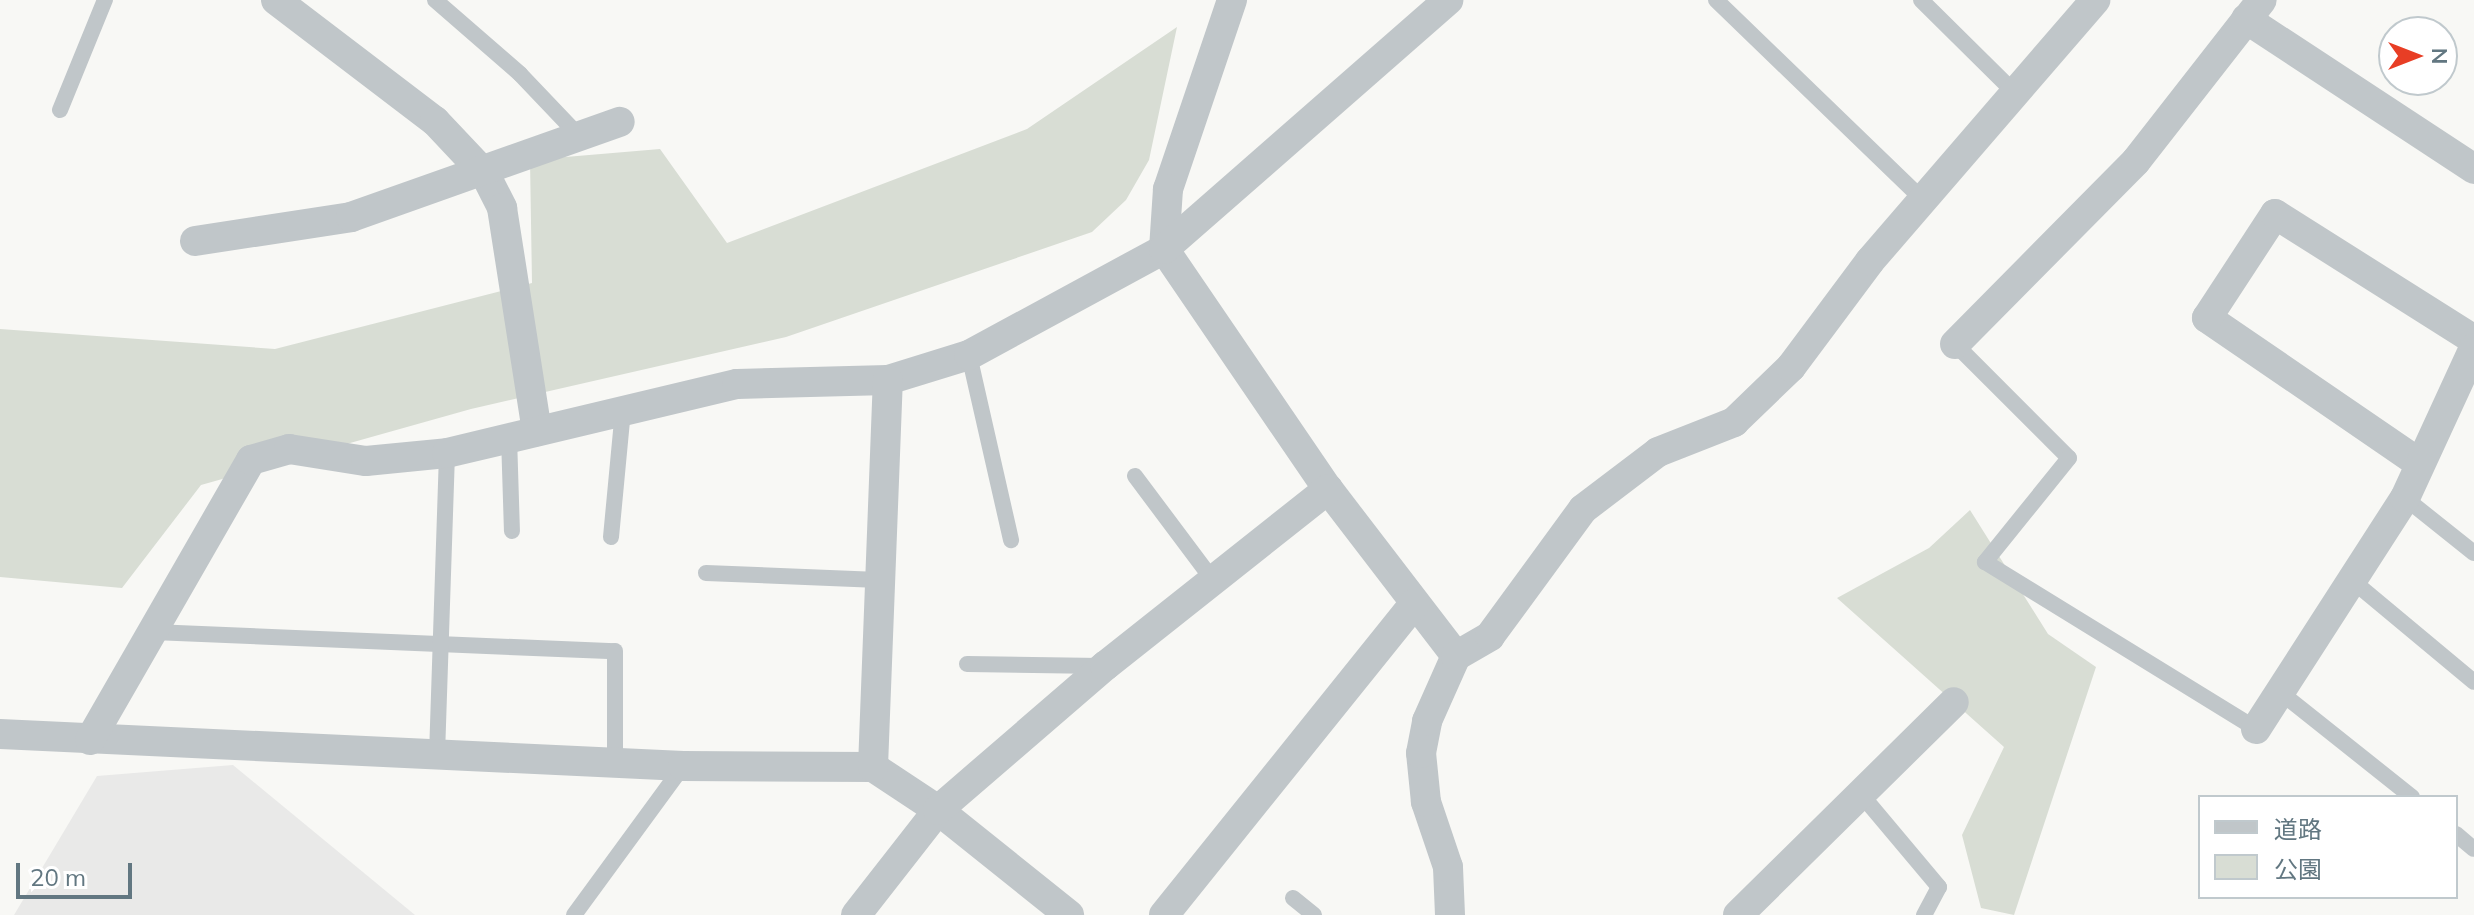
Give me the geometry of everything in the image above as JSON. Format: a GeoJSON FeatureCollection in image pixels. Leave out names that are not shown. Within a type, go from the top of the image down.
{"type":"FeatureCollection","features":[{"type":"Feature","properties":{"kind":"street"},"geometry":{"type":"LineString","coordinates":[[276,0],[435,121],[480,169],[502,208],[523,434]]}},
{"type":"Feature","properties":{"kind":"street"},"geometry":{"type":"LineString","coordinates":[[1232,0],[1168,189],[1164,249],[1328,489],[1456,656]]}},
{"type":"Feature","properties":{"kind":"street"},"geometry":{"type":"LineString","coordinates":[[90,740],[251,460],[289,449],[366,461],[447,453],[737,384],[888,380],[969,355],[1164,249],[1448,0]]}},
{"type":"Feature","properties":{"kind":"street"},"geometry":{"type":"LineString","coordinates":[[1450,915],[1448,867],[1426,802],[1421,753],[1427,721],[1456,656],[1490,636],[1583,509],[1658,452],[1734,422],[1791,367],[1923,200],[2095,0]]}},
{"type":"Feature","properties":{"kind":"street"},"geometry":{"type":"LineString","coordinates":[[1955,344],[2136,161],[2254,10],[2474,169]]}},
{"type":"Feature","properties":{"kind":"street"},"geometry":{"type":"LineString","coordinates":[[195,241],[351,217],[620,122]]}},
{"type":"Feature","properties":{"kind":"street"},"geometry":{"type":"LineString","coordinates":[[2419,463],[2207,318],[2275,214],[2474,340]]}},
{"type":"Feature","properties":{"kind":"street"},"geometry":{"type":"LineString","coordinates":[[2256,729],[2354,582],[2405,498],[2474,348]]}},
{"type":"Feature","properties":{"kind":"street"},"geometry":{"type":"LineString","coordinates":[[873,767],[888,380]]}},
{"type":"Feature","properties":{"kind":"street"},"geometry":{"type":"LineString","coordinates":[[856,915],[938,810],[1105,666],[1328,489]]}},
{"type":"Feature","properties":{"kind":"street"},"geometry":{"type":"LineString","coordinates":[[1164,915],[1415,603]]}},
{"type":"Feature","properties":{"kind":"street"},"geometry":{"type":"LineString","coordinates":[[1738,915],[1954,702]]}},
{"type":"Feature","properties":{"kind":"street"},"geometry":{"type":"LineString","coordinates":[[0,734],[683,766],[873,767],[938,810],[1069,915]]}},
{"type":"Feature","properties":{"kind":"lane"},"geometry":{"type":"LineString","coordinates":[[60,110],[105,0]]}},
{"type":"Feature","properties":{"kind":"lane"},"geometry":{"type":"LineString","coordinates":[[435,0],[520,74],[579,136]]}},
{"type":"Feature","properties":{"kind":"lane"},"geometry":{"type":"LineString","coordinates":[[1716,0],[1923,200]]}},
{"type":"Feature","properties":{"kind":"lane"},"geometry":{"type":"LineString","coordinates":[[1921,0],[2016,94]]}},
{"type":"Feature","properties":{"kind":"lane"},"geometry":{"type":"LineString","coordinates":[[1955,344],[2069,458],[1985,562],[2256,729]]}},
{"type":"Feature","properties":{"kind":"lane"},"geometry":{"type":"LineString","coordinates":[[969,355],[1011,540]]}},
{"type":"Feature","properties":{"kind":"lane"},"geometry":{"type":"LineString","coordinates":[[611,537],[623,411]]}},
{"type":"Feature","properties":{"kind":"lane"},"geometry":{"type":"LineString","coordinates":[[512,531],[523,434]]}},
{"type":"Feature","properties":{"kind":"lane"},"geometry":{"type":"LineString","coordinates":[[437,755],[447,453]]}},
{"type":"Feature","properties":{"kind":"lane"},"geometry":{"type":"LineString","coordinates":[[1135,476],[1212,579]]}},
{"type":"Feature","properties":{"kind":"lane"},"geometry":{"type":"LineString","coordinates":[[2405,498],[2474,553]]}},
{"type":"Feature","properties":{"kind":"lane"},"geometry":{"type":"LineString","coordinates":[[706,573],[879,580]]}},
{"type":"Feature","properties":{"kind":"lane"},"geometry":{"type":"LineString","coordinates":[[2354,582],[2474,682]]}},
{"type":"Feature","properties":{"kind":"lane"},"geometry":{"type":"LineString","coordinates":[[153,632],[442,647],[615,651],[615,762]]}},
{"type":"Feature","properties":{"kind":"lane"},"geometry":{"type":"LineString","coordinates":[[967,664],[1105,666]]}},
{"type":"Feature","properties":{"kind":"lane"},"geometry":{"type":"LineString","coordinates":[[2280,692],[2409,795]]}},
{"type":"Feature","properties":{"kind":"lane"},"geometry":{"type":"LineString","coordinates":[[574,915],[683,766]]}},
{"type":"Feature","properties":{"kind":"lane"},"geometry":{"type":"LineString","coordinates":[[1860,793],[1939,887],[1924,915]]}},
{"type":"Feature","properties":{"kind":"lane"},"geometry":{"type":"LineString","coordinates":[[2458,836],[2474,849]]}},
{"type":"Feature","properties":{"kind":"lane"},"geometry":{"type":"LineString","coordinates":[[1293,898],[1314,915]]}},
{"type":"Feature","properties":{"kind":"shaded area"},"geometry":{"type":"Polygon","coordinates":[[[233,765],[415,915],[14,915],[97,776],[233,765]]]}},
{"type":"Feature","properties":{"kind":"green space"},"geometry":{"type":"Polygon","coordinates":[[[1177,27],[1149,160],[1126,200],[1092,232],[786,337],[471,409],[201,485],[122,588],[0,577],[0,329],[275,349],[532,283],[530,160],[660,149],[727,243],[1027,129],[1177,27]]]}},
{"type":"Feature","properties":{"kind":"green space"},"geometry":{"type":"Polygon","coordinates":[[[1970,510],[2048,634],[2096,667],[2014,915],[1981,908],[1962,835],[2004,747],[1837,598],[1929,548],[1970,510]]]}}]}
